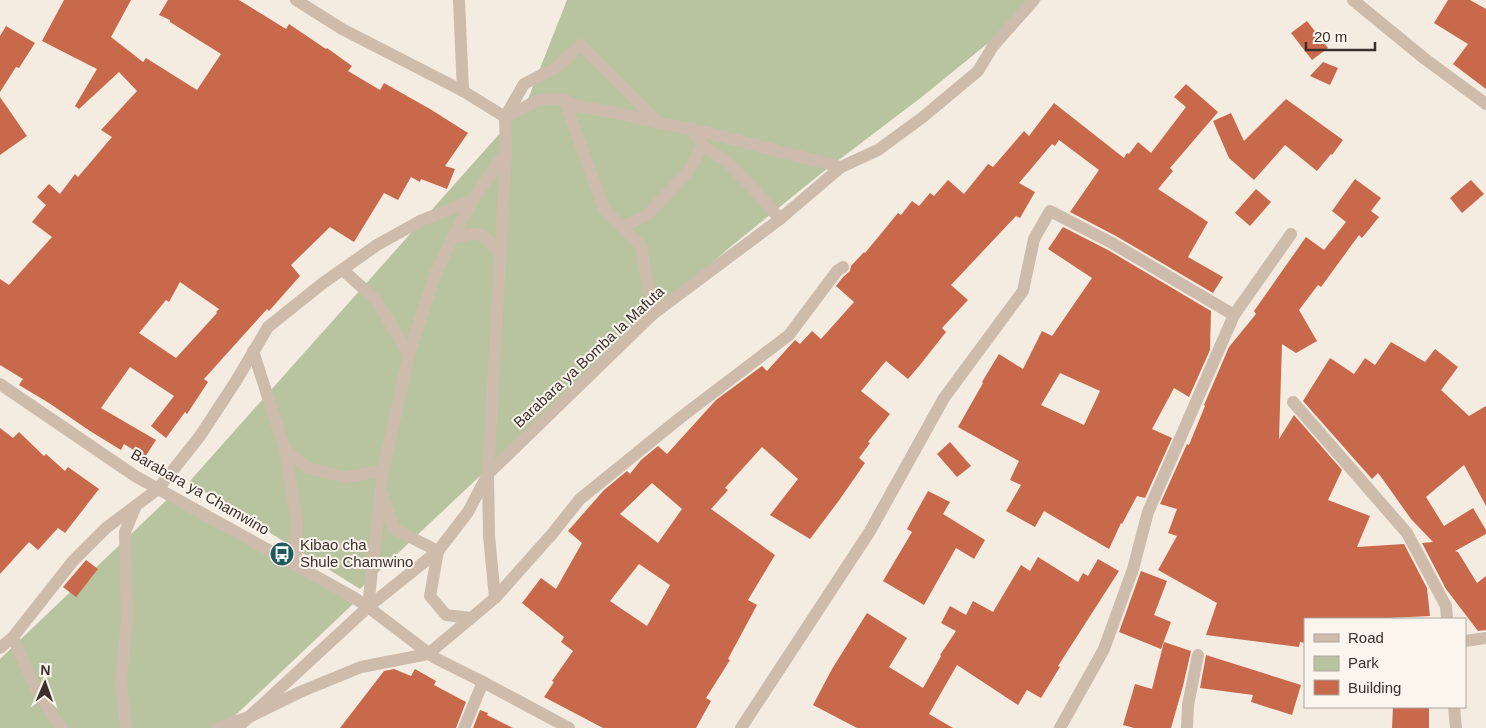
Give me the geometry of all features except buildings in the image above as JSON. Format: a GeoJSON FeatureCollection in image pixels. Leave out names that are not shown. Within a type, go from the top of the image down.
{"type":"FeatureCollection","features":[{"type":"Feature","properties":{"kind":"street"},"geometry":{"type":"LineString","coordinates":[[296,0],[342,29],[463,91],[505,117]]}},
{"type":"Feature","properties":{"kind":"street"},"geometry":{"type":"LineString","coordinates":[[459,0],[463,91]]}},
{"type":"Feature","properties":{"kind":"street","name":"Barabara ya Bomba la Mafuta"},"geometry":{"type":"LineString","coordinates":[[237,728],[249,723],[368,607],[438,550],[468,512],[488,474],[654,314],[780,219],[841,167],[878,150],[923,117],[978,71],[993,46],[1034,0]]}},
{"type":"Feature","properties":{"kind":"street"},"geometry":{"type":"LineString","coordinates":[[1354,0],[1425,59],[1486,104]]}},
{"type":"Feature","properties":{"kind":"street"},"geometry":{"type":"LineString","coordinates":[[495,598],[489,536],[488,474],[506,152],[505,117],[524,84],[557,67],[581,45],[659,123]]}},
{"type":"Feature","properties":{"kind":"street"},"geometry":{"type":"LineString","coordinates":[[505,117],[538,100],[564,99],[576,106],[693,129],[841,167]]}},
{"type":"Feature","properties":{"kind":"street"},"geometry":{"type":"LineString","coordinates":[[564,99],[604,208],[641,246],[654,314]]}},
{"type":"Feature","properties":{"kind":"street"},"geometry":{"type":"LineString","coordinates":[[693,129],[703,146],[724,160],[754,189],[780,219]]}},
{"type":"Feature","properties":{"kind":"street"},"geometry":{"type":"LineString","coordinates":[[623,228],[647,215],[687,173],[703,146]]}},
{"type":"Feature","properties":{"kind":"street"},"geometry":{"type":"LineString","coordinates":[[368,607],[383,471],[409,354],[435,275],[472,201],[506,152]]}},
{"type":"Feature","properties":{"kind":"street"},"geometry":{"type":"LineString","coordinates":[[0,648],[13,636],[73,561],[106,528],[158,489],[200,436],[268,327],[377,245],[422,220],[472,201]]}},
{"type":"Feature","properties":{"kind":"street"},"geometry":{"type":"LineString","coordinates":[[741,728],[870,531],[944,398],[1023,291],[1034,239],[1050,211],[1112,243],[1234,315]]}},
{"type":"Feature","properties":{"kind":"street"},"geometry":{"type":"LineString","coordinates":[[452,240],[472,233],[486,237],[500,254]]}},
{"type":"Feature","properties":{"kind":"street"},"geometry":{"type":"LineString","coordinates":[[1060,728],[1104,649],[1133,570],[1148,512],[1234,315],[1291,234]]}},
{"type":"Feature","properties":{"kind":"street"},"geometry":{"type":"LineString","coordinates":[[217,728],[249,723],[300,692],[361,667],[428,654],[495,598],[552,534],[580,499],[680,418],[789,335],[837,271],[843,267]]}},
{"type":"Feature","properties":{"kind":"street"},"geometry":{"type":"LineString","coordinates":[[343,270],[376,300],[409,354]]}},
{"type":"Feature","properties":{"kind":"street"},"geometry":{"type":"LineString","coordinates":[[253,351],[285,450],[297,522],[296,565]]}},
{"type":"Feature","properties":{"kind":"street","name":"Barabara ya Chamwino"},"geometry":{"type":"LineString","coordinates":[[0,384],[134,476],[368,607],[428,654],[569,728]]}},
{"type":"Feature","properties":{"kind":"street"},"geometry":{"type":"LineString","coordinates":[[1293,402],[1407,533],[1446,606],[1447,618]]}},
{"type":"Feature","properties":{"kind":"street"},"geometry":{"type":"LineString","coordinates":[[285,450],[308,468],[345,477],[383,471]]}},
{"type":"Feature","properties":{"kind":"street"},"geometry":{"type":"LineString","coordinates":[[381,490],[394,529],[438,550],[430,596],[446,615],[471,618]]}},
{"type":"Feature","properties":{"kind":"street"},"geometry":{"type":"LineString","coordinates":[[126,728],[121,682],[127,620],[125,532],[135,508]]}},
{"type":"Feature","properties":{"kind":"street"},"geometry":{"type":"LineString","coordinates":[[13,636],[26,669],[51,714],[62,728]]}},
{"type":"Feature","properties":{"kind":"street"},"geometry":{"type":"LineString","coordinates":[[1466,641],[1486,638]]}},
{"type":"Feature","properties":{"kind":"street"},"geometry":{"type":"LineString","coordinates":[[1187,728],[1188,705],[1198,655]]}},
{"type":"Feature","properties":{"kind":"street"},"geometry":{"type":"LineString","coordinates":[[464,728],[483,682]]}},
{"type":"Feature","properties":{"kind":"street"},"geometry":{"type":"LineString","coordinates":[[1454,708],[1456,728]]}},
{"type":"Feature","properties":{"kind":"green space"},"geometry":{"type":"Polygon","coordinates":[[[567,0],[1041,0],[923,96],[823,172],[729,248],[619,345],[360,589],[189,482],[526,104],[567,0]]]}},
{"type":"Feature","properties":{"kind":"green space"},"geometry":{"type":"Polygon","coordinates":[[[174,493],[353,604],[222,728],[0,728],[0,659],[174,493]]]}},
{"type":"Feature","properties":{"kind":"place","name":"Kibao cha Shule Chamwino"},"geometry":{"type":"Point","coordinates":[282,554]}}]}
